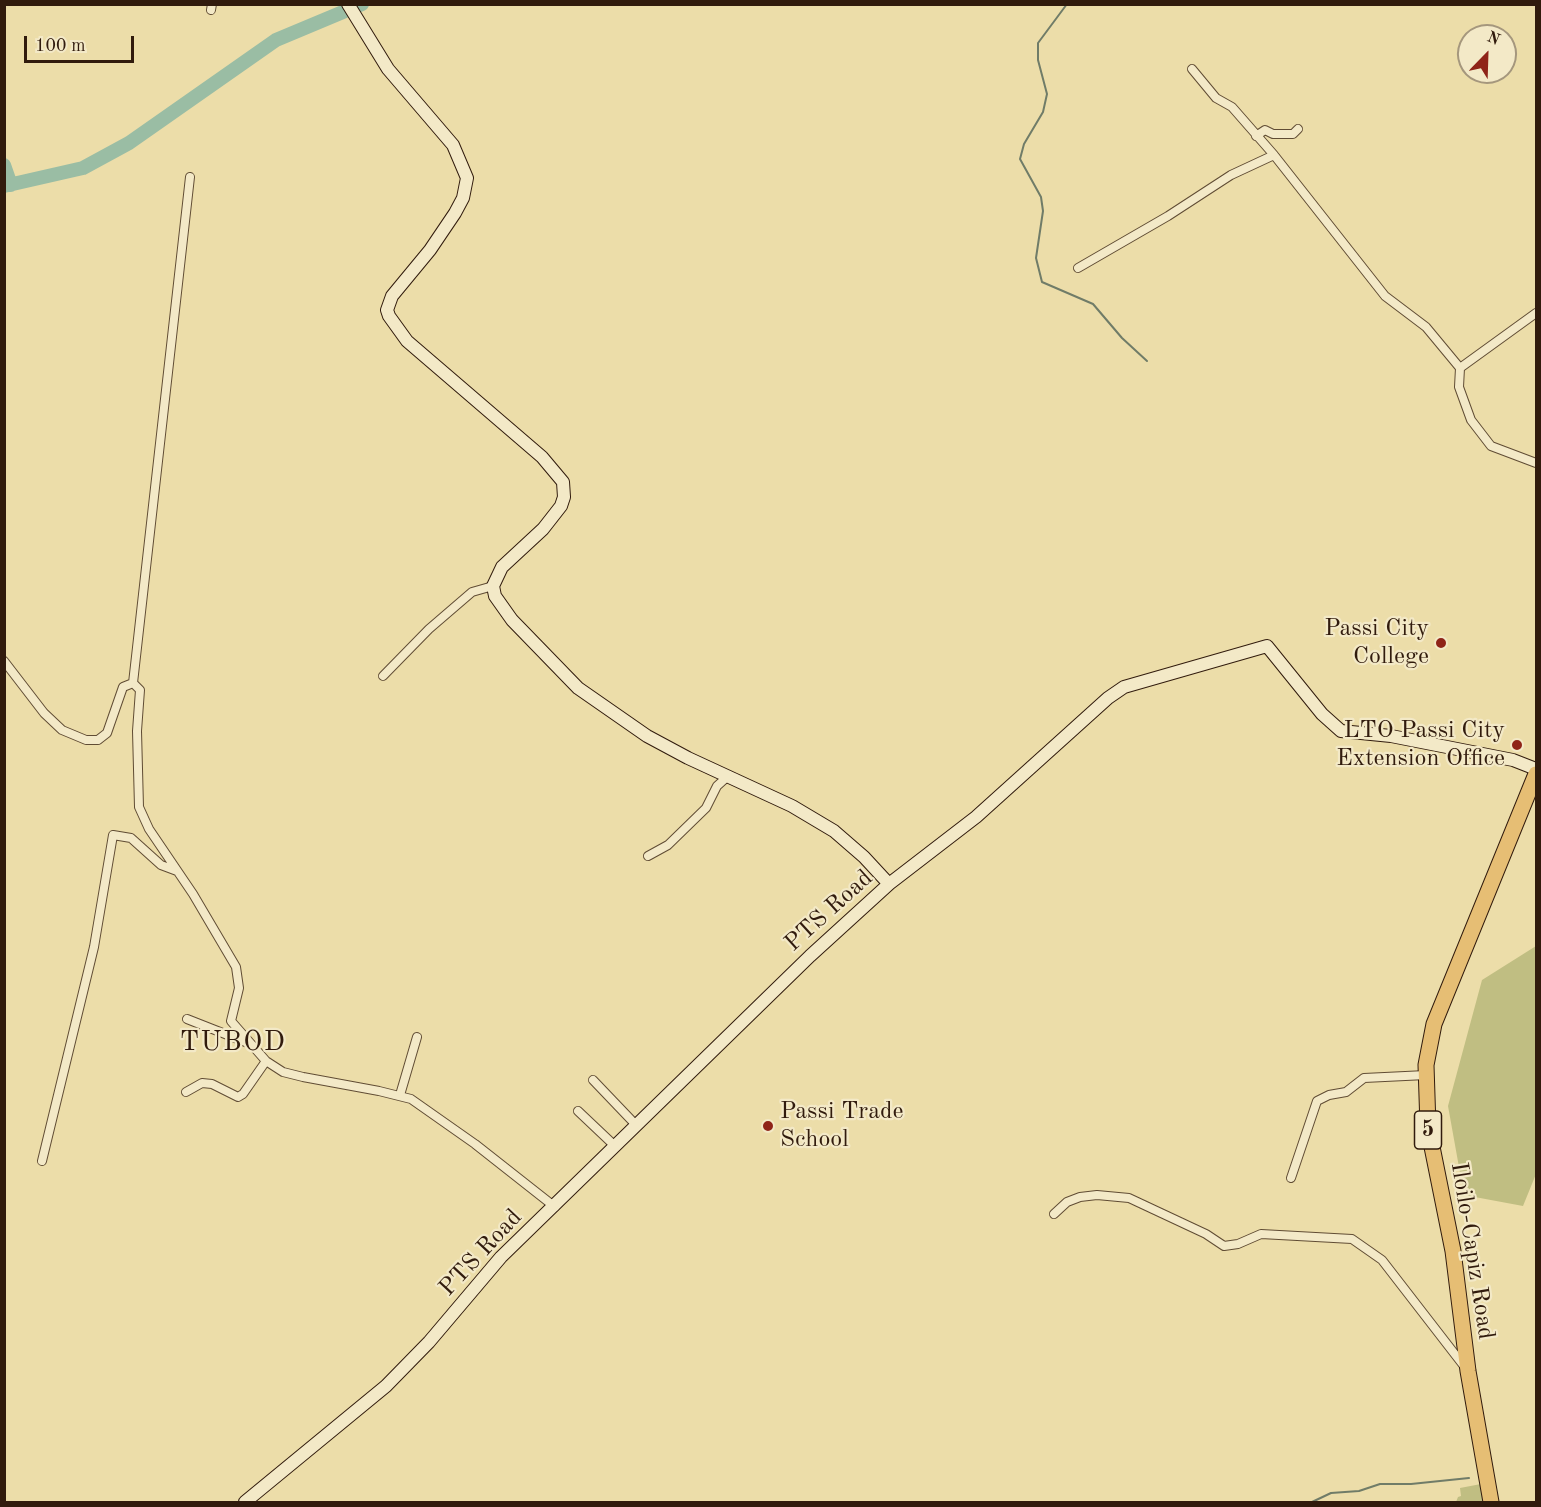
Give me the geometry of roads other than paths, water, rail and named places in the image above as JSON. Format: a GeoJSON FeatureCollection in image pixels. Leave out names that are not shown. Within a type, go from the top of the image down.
{"type":"FeatureCollection","features":[{"type":"Feature","properties":{"kind":"highway","name":"Iloilo-Capiz Road"},"geometry":{"type":"LineString","coordinates":[[1491,1503],[1468,1371],[1454,1251],[1428,1126],[1426,1075],[1434,1024],[1536,772]]}},
{"type":"Feature","properties":{"kind":"main road"},"geometry":{"type":"LineString","coordinates":[[348,4],[388,69],[453,146],[467,178],[464,198],[392,296],[387,309],[389,316],[407,341],[542,457],[563,482],[564,497],[554,517],[502,567],[493,586],[495,596],[512,620],[578,688],[646,736],[792,807],[834,831],[864,857],[889,884]]}},
{"type":"Feature","properties":{"kind":"main road","name":"PTS Road"},"geometry":{"type":"LineString","coordinates":[[245,1503],[386,1386],[429,1342],[501,1257],[555,1207],[810,956],[889,884],[976,817],[1108,698],[1124,687],[1267,646],[1322,714],[1341,731],[1391,736],[1513,760],[1536,772]]}},
{"type":"Feature","properties":{"kind":"street"},"geometry":{"type":"LineString","coordinates":[[1192,69],[1216,98],[1232,107],[1274,155],[1385,296],[1426,327],[1460,368],[1459,387],[1471,420],[1491,446],[1536,463]]}},
{"type":"Feature","properties":{"kind":"street"},"geometry":{"type":"LineString","coordinates":[[1256,136],[1265,130],[1273,134],[1293,134],[1298,129]]}},
{"type":"Feature","properties":{"kind":"street"},"geometry":{"type":"LineString","coordinates":[[1078,268],[1168,216],[1231,175],[1274,155]]}},
{"type":"Feature","properties":{"kind":"street"},"geometry":{"type":"LineString","coordinates":[[133,683],[190,177]]}},
{"type":"Feature","properties":{"kind":"street"},"geometry":{"type":"LineString","coordinates":[[1460,368],[1536,313]]}},
{"type":"Feature","properties":{"kind":"street"},"geometry":{"type":"LineString","coordinates":[[383,676],[429,629],[472,592],[493,586]]}},
{"type":"Feature","properties":{"kind":"street"},"geometry":{"type":"LineString","coordinates":[[4,661],[44,713],[62,730],[86,740],[98,740],[107,733],[123,687],[133,683]]}},
{"type":"Feature","properties":{"kind":"street"},"geometry":{"type":"LineString","coordinates":[[133,683],[140,690],[137,731],[139,807],[149,829],[178,871],[236,967],[238,988],[231,1021],[248,1043],[266,1061],[283,1072],[400,1095],[434,1113],[555,1207]]}},
{"type":"Feature","properties":{"kind":"street"},"geometry":{"type":"LineString","coordinates":[[648,856],[669,845],[706,808],[717,786],[727,777]]}},
{"type":"Feature","properties":{"kind":"street"},"geometry":{"type":"LineString","coordinates":[[42,1161],[94,947],[113,835],[131,838],[161,864],[178,871]]}},
{"type":"Feature","properties":{"kind":"street"},"geometry":{"type":"LineString","coordinates":[[187,1019],[248,1043]]}},
{"type":"Feature","properties":{"kind":"street"},"geometry":{"type":"LineString","coordinates":[[400,1095],[417,1037]]}},
{"type":"Feature","properties":{"kind":"street"},"geometry":{"type":"LineString","coordinates":[[186,1092],[202,1083],[212,1084],[238,1097],[243,1094],[266,1061]]}},
{"type":"Feature","properties":{"kind":"street"},"geometry":{"type":"LineString","coordinates":[[1291,1178],[1317,1101],[1329,1095],[1346,1092],[1364,1078],[1426,1075]]}},
{"type":"Feature","properties":{"kind":"street"},"geometry":{"type":"LineString","coordinates":[[593,1080],[636,1125]]}},
{"type":"Feature","properties":{"kind":"street"},"geometry":{"type":"LineString","coordinates":[[578,1111],[616,1147]]}},
{"type":"Feature","properties":{"kind":"street"},"geometry":{"type":"LineString","coordinates":[[1054,1214],[1067,1202],[1080,1197],[1097,1195],[1129,1198],[1206,1234],[1224,1246],[1238,1244],[1261,1234],[1352,1239],[1382,1260],[1390,1269],[1468,1371]]}},
{"type":"Feature","properties":{"kind":"waterway"},"geometry":{"type":"LineString","coordinates":[[4,186],[83,168],[129,143],[276,40],[362,4]]}},
{"type":"Feature","properties":{"kind":"waterway"},"geometry":{"type":"LineString","coordinates":[[1067,4],[1038,43],[1038,60],[1047,94],[1043,112],[1024,144],[1020,159],[1041,197],[1043,211],[1036,258],[1042,282],[1093,304],[1122,338],[1147,361]]}},
{"type":"Feature","properties":{"kind":"waterway"},"geometry":{"type":"LineString","coordinates":[[4,165],[11,185]]}},
{"type":"Feature","properties":{"kind":"waterway"},"geometry":{"type":"LineString","coordinates":[[1312,1502],[1331,1493],[1359,1491],[1380,1484],[1411,1484],[1469,1478]]}},
{"type":"Feature","properties":{"kind":"place","name":"Passi City College"},"geometry":{"type":"Point","coordinates":[1441,643]}},
{"type":"Feature","properties":{"kind":"place","name":"LTO Passi City Extension Office"},"geometry":{"type":"Point","coordinates":[1517,745]}},
{"type":"Feature","properties":{"kind":"place","name":"Passi Trade School"},"geometry":{"type":"Point","coordinates":[768,1126]}},
{"type":"Feature","properties":{"kind":"district","name":"TUBOD"},"geometry":{"type":"Point","coordinates":[233,1043]}}]}
